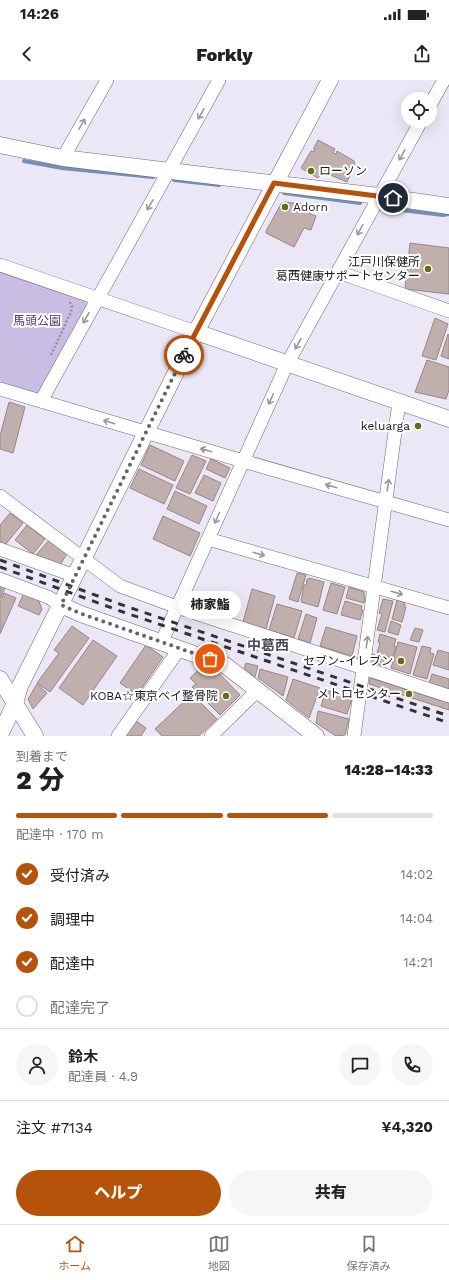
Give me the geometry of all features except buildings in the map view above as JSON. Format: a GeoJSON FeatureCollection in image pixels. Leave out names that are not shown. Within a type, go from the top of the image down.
{"type":"FeatureCollection","features":[{"type":"Feature","properties":{"kind":"street"},"geometry":{"type":"LineString","coordinates":[[63,158],[107,80]]}},
{"type":"Feature","properties":{"kind":"street"},"geometry":{"type":"LineString","coordinates":[[41,401],[170,171],[219,80]]}},
{"type":"Feature","properties":{"kind":"street"},"geometry":{"type":"LineString","coordinates":[[0,735],[15,703],[20,686],[196,332],[330,80]]}},
{"type":"Feature","properties":{"kind":"street"},"geometry":{"type":"LineString","coordinates":[[437,92],[444,80]]}},
{"type":"Feature","properties":{"kind":"street"},"geometry":{"type":"LineString","coordinates":[[162,641],[287,364],[417,128]]}},
{"type":"Feature","properties":{"kind":"street"},"geometry":{"type":"LineString","coordinates":[[2,147],[63,158],[379,196],[449,206]]}},
{"type":"Feature","properties":{"kind":"street"},"geometry":{"type":"LineString","coordinates":[[0,265],[449,419]]}},
{"type":"Feature","properties":{"kind":"street"},"geometry":{"type":"LineString","coordinates":[[338,272],[449,311]]}},
{"type":"Feature","properties":{"kind":"street"},"geometry":{"type":"LineString","coordinates":[[0,389],[146,433],[449,520]]}},
{"type":"Feature","properties":{"kind":"street"},"geometry":{"type":"LineString","coordinates":[[354,736],[399,402]]}},
{"type":"Feature","properties":{"kind":"street"},"geometry":{"type":"LineString","coordinates":[[0,496],[120,586],[177,607],[449,696]]}},
{"type":"Feature","properties":{"kind":"street"},"geometry":{"type":"LineString","coordinates":[[208,539],[449,608]]}},
{"type":"Feature","properties":{"kind":"street"},"geometry":{"type":"LineString","coordinates":[[0,549],[75,576]]}},
{"type":"Feature","properties":{"kind":"street"},"geometry":{"type":"LineString","coordinates":[[0,579],[48,597],[61,605],[82,614],[162,641],[225,665],[316,736]]}},
{"type":"Feature","properties":{"kind":"street"},"geometry":{"type":"LineString","coordinates":[[118,736],[180,648]]}},
{"type":"Feature","properties":{"kind":"street"},"geometry":{"type":"LineString","coordinates":[[0,679],[35,736]]}},
{"type":"Feature","properties":{"kind":"street"},"geometry":{"type":"LineString","coordinates":[[211,736],[258,690]]}},
{"type":"Feature","properties":{"kind":"path"},"geometry":{"type":"LineString","coordinates":[[48,361],[72,306],[69,302],[62,299]]}},
{"type":"Feature","properties":{"kind":"green space","name":"馬頭公園"},"geometry":{"type":"Polygon","coordinates":[[[0,270],[86,299],[86,306],[43,393],[36,395],[0,384],[0,270]]]}},
{"type":"Feature","properties":{"kind":"waterway"},"geometry":{"type":"LineString","coordinates":[[24,161],[62,168],[153,177]]}},
{"type":"Feature","properties":{"kind":"waterway"},"geometry":{"type":"LineString","coordinates":[[174,180],[219,185]]}},
{"type":"Feature","properties":{"kind":"waterway"},"geometry":{"type":"LineString","coordinates":[[284,193],[360,203]]}},
{"type":"Feature","properties":{"kind":"waterway"},"geometry":{"type":"LineString","coordinates":[[384,208],[443,215],[449,214]]}},
{"type":"Feature","properties":{"kind":"railway"},"geometry":{"type":"LineString","coordinates":[[0,560],[125,606],[449,716]]}},
{"type":"Feature","properties":{"kind":"railway"},"geometry":{"type":"LineString","coordinates":[[0,567],[123,612],[449,723]]}},
{"type":"Feature","properties":{"kind":"way so far"},"geometry":{"type":"LineString","coordinates":[[184,355],[61,605],[82,614],[210,659]]}},
{"type":"Feature","properties":{"kind":"place","name":"ローソン"},"geometry":{"type":"Point","coordinates":[311,171]}},
{"type":"Feature","properties":{"kind":"place","name":"Adorn"},"geometry":{"type":"Point","coordinates":[285,207]}},
{"type":"Feature","properties":{"kind":"place","name":"江戸川保健所 葛西健康サポートセンター"},"geometry":{"type":"Point","coordinates":[428,269]}},
{"type":"Feature","properties":{"kind":"place","name":"keluarga"},"geometry":{"type":"Point","coordinates":[418,426]}},
{"type":"Feature","properties":{"kind":"place","name":"柿家鮨"},"geometry":{"type":"Point","coordinates":[210,659]}},
{"type":"Feature","properties":{"kind":"place","name":"セブン-イレブン"},"geometry":{"type":"Point","coordinates":[401,661]}},
{"type":"Feature","properties":{"kind":"place","name":"メトロセンター"},"geometry":{"type":"Point","coordinates":[409,694]}},
{"type":"Feature","properties":{"kind":"place","name":"KOBA☆東京ベイ整骨院"},"geometry":{"type":"Point","coordinates":[226,696]}},
{"type":"Feature","properties":{"kind":"district","name":"中葛西"},"geometry":{"type":"Point","coordinates":[268,645]}},
{"type":"Feature","properties":{"kind":"route"},"geometry":{"type":"LineString","coordinates":[[184,355],[274,183],[393,198]]}}]}
